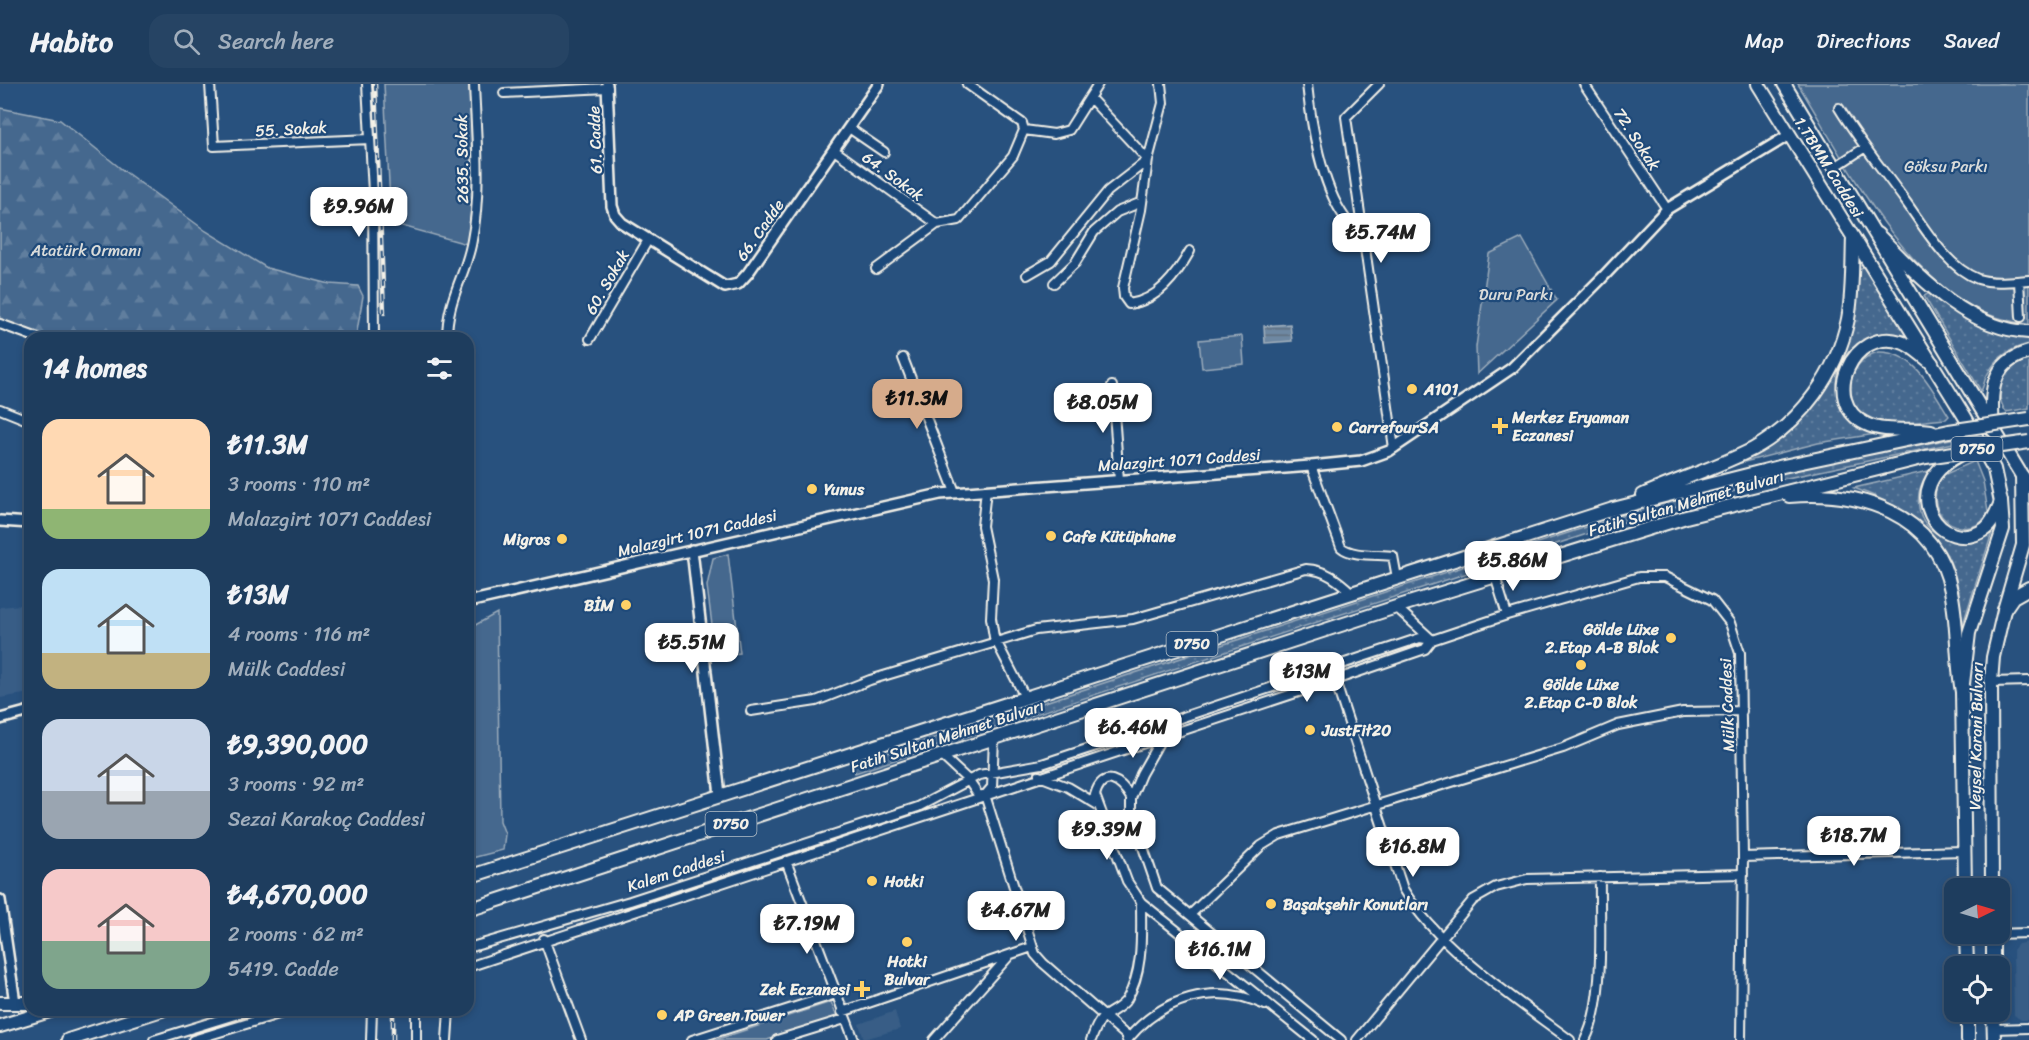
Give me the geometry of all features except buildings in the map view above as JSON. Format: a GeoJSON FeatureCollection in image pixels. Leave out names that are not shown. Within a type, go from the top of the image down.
{"type":"FeatureCollection","features":[{"type":"Feature","properties":{"kind":"main road","name":"1.TBMM Caddesi"},"geometry":{"type":"LineString","coordinates":[[1758,84],[1853,237]]}},
{"type":"Feature","properties":{"kind":"main road","name":"1.TBMM Caddesi"},"geometry":{"type":"LineString","coordinates":[[1784,84],[1877,234]]}},
{"type":"Feature","properties":{"kind":"main road","name":"Veysel Karani Bulvarı"},"geometry":{"type":"LineString","coordinates":[[1877,234],[1993,430],[2026,480],[2023,545],[1993,657],[1991,682],[1992,878]]}},
{"type":"Feature","properties":{"kind":"main road"},"geometry":{"type":"LineString","coordinates":[[1877,234],[1921,277],[1955,304],[1992,324],[2029,332]]}},
{"type":"Feature","properties":{"kind":"main road","name":"Veysel Karani Bulvarı"},"geometry":{"type":"LineString","coordinates":[[1853,237],[1932,363],[1994,469],[2001,502],[2003,530],[1969,633],[1962,692],[1965,878]]}},
{"type":"Feature","properties":{"kind":"main road"},"geometry":{"type":"LineString","coordinates":[[1612,509],[1753,448],[1793,421],[1821,386],[1842,342],[1851,285],[1853,237]]}},
{"type":"Feature","properties":{"kind":"main road"},"geometry":{"type":"LineString","coordinates":[[1932,363],[1900,341],[1877,342],[1854,356],[1845,373],[1844,389],[1852,411],[1868,425],[1938,433]]}},
{"type":"Feature","properties":{"kind":"main road"},"geometry":{"type":"LineString","coordinates":[[1993,430],[1994,379],[2017,355],[2029,352]]}},
{"type":"Feature","properties":{"kind":"main road","name":"Fatih Sultan Mehmet Bulvarı"},"geometry":{"type":"LineString","coordinates":[[474,875],[1612,509],[1783,466],[1922,436],[2029,420]]}},
{"type":"Feature","properties":{"kind":"main road","name":"Fatih Sultan Mehmet Bulvarı"},"geometry":{"type":"LineString","coordinates":[[474,908],[1396,607],[1686,517],[1926,457],[2029,442]]}},
{"type":"Feature","properties":{"kind":"main road"},"geometry":{"type":"LineString","coordinates":[[1970,450],[1941,465],[1932,477],[1927,493],[1928,507],[1941,528],[1959,536],[1976,534],[1987,528],[2001,502]]}},
{"type":"Feature","properties":{"kind":"main road"},"geometry":{"type":"LineString","coordinates":[[1749,500],[1803,495],[1852,499],[1881,506],[1913,526],[1938,555],[1951,589],[1962,692]]}},
{"type":"Feature","properties":{"kind":"main road"},"geometry":{"type":"LineString","coordinates":[[2004,610],[2013,597],[2029,588]]}},
{"type":"Feature","properties":{"kind":"main road"},"geometry":{"type":"LineString","coordinates":[[0,1003],[24,1004]]}},
{"type":"Feature","properties":{"kind":"main road"},"geometry":{"type":"LineString","coordinates":[[0,1026],[33,1016]]}},
{"type":"Feature","properties":{"kind":"main road"},"geometry":{"type":"LineString","coordinates":[[68,1040],[143,1016]]}},
{"type":"Feature","properties":{"kind":"main road"},"geometry":{"type":"LineString","coordinates":[[1968,1022],[1968,1040]]}},
{"type":"Feature","properties":{"kind":"street","name":"55. Sokak"},"geometry":{"type":"LineString","coordinates":[[210,84],[214,146],[370,139]]}},
{"type":"Feature","properties":{"kind":"street"},"geometry":{"type":"LineString","coordinates":[[367,84],[374,192],[374,332]]}},
{"type":"Feature","properties":{"kind":"street","name":"2635. Sokak"},"geometry":{"type":"LineString","coordinates":[[448,332],[451,299],[470,249],[478,208],[474,84]]}},
{"type":"Feature","properties":{"kind":"street","name":"66. Cadde"},"geometry":{"type":"LineString","coordinates":[[612,195],[617,218],[648,240],[720,285],[738,284],[748,273],[879,84]]}},
{"type":"Feature","properties":{"kind":"street"},"geometry":{"type":"LineString","coordinates":[[967,84],[1016,117],[1024,130]]}},
{"type":"Feature","properties":{"kind":"street"},"geometry":{"type":"LineString","coordinates":[[1024,130],[1054,134],[1069,130],[1098,84]]}},
{"type":"Feature","properties":{"kind":"street"},"geometry":{"type":"LineString","coordinates":[[1161,84],[1163,103],[1148,160],[1142,202],[1123,288],[1124,297],[1129,304],[1151,298],[1182,267],[1190,251]]}},
{"type":"Feature","properties":{"kind":"street"},"geometry":{"type":"LineString","coordinates":[[1307,84],[1328,183],[1345,219],[1364,231]]}},
{"type":"Feature","properties":{"kind":"street"},"geometry":{"type":"LineString","coordinates":[[1379,84],[1346,117],[1394,448]]}},
{"type":"Feature","properties":{"kind":"street","name":"72. Sokak"},"geometry":{"type":"LineString","coordinates":[[1584,84],[1666,209]]}},
{"type":"Feature","properties":{"kind":"street"},"geometry":{"type":"LineString","coordinates":[[504,93],[607,86]]}},
{"type":"Feature","properties":{"kind":"street","name":"61. Cadde"},"geometry":{"type":"LineString","coordinates":[[607,86],[612,195]]}},
{"type":"Feature","properties":{"kind":"street"},"geometry":{"type":"LineString","coordinates":[[1090,98],[1148,160]]}},
{"type":"Feature","properties":{"kind":"street"},"geometry":{"type":"LineString","coordinates":[[1839,108],[1864,148],[1941,249],[1963,271],[1978,279],[1995,282],[2029,280]]}},
{"type":"Feature","properties":{"kind":"street"},"geometry":{"type":"LineString","coordinates":[[849,128],[884,152]]}},
{"type":"Feature","properties":{"kind":"street"},"geometry":{"type":"LineString","coordinates":[[876,269],[937,224],[959,220],[1013,156],[1024,130]]}},
{"type":"Feature","properties":{"kind":"street","name":"Malazgirt 1071 Caddesi"},"geometry":{"type":"LineString","coordinates":[[474,601],[955,492],[1361,460],[1394,448],[1512,368],[1602,279],[1666,209],[1789,135]]}},
{"type":"Feature","properties":{"kind":"street"},"geometry":{"type":"LineString","coordinates":[[1836,166],[1864,148]]}},
{"type":"Feature","properties":{"kind":"street","name":"64. Sokak"},"geometry":{"type":"LineString","coordinates":[[834,150],[937,224]]}},
{"type":"Feature","properties":{"kind":"street"},"geometry":{"type":"LineString","coordinates":[[1027,275],[1051,261],[1107,192],[1148,160]]}},
{"type":"Feature","properties":{"kind":"street"},"geometry":{"type":"LineString","coordinates":[[1054,283],[1075,262],[1094,232],[1117,212],[1142,202]]}},
{"type":"Feature","properties":{"kind":"street","name":"60. Sokak"},"geometry":{"type":"LineString","coordinates":[[590,339],[648,240]]}},
{"type":"Feature","properties":{"kind":"street"},"geometry":{"type":"LineString","coordinates":[[2019,281],[2022,317]]}},
{"type":"Feature","properties":{"kind":"street"},"geometry":{"type":"LineString","coordinates":[[0,324],[24,333]]}},
{"type":"Feature","properties":{"kind":"street"},"geometry":{"type":"LineString","coordinates":[[903,358],[955,492]]}},
{"type":"Feature","properties":{"kind":"street"},"geometry":{"type":"LineString","coordinates":[[1112,386],[1119,480]]}},
{"type":"Feature","properties":{"kind":"street"},"geometry":{"type":"LineString","coordinates":[[0,409],[24,419]]}},
{"type":"Feature","properties":{"kind":"street"},"geometry":{"type":"LineString","coordinates":[[1311,465],[1341,547],[1346,551],[1357,553],[1393,556],[1397,578]]}},
{"type":"Feature","properties":{"kind":"street"},"geometry":{"type":"LineString","coordinates":[[986,490],[982,526],[993,579],[991,618],[996,643],[1025,697]]}},
{"type":"Feature","properties":{"kind":"street"},"geometry":{"type":"LineString","coordinates":[[0,520],[24,522]]}},
{"type":"Feature","properties":{"kind":"street"},"geometry":{"type":"LineString","coordinates":[[692,550],[720,795]]}},
{"type":"Feature","properties":{"kind":"street"},"geometry":{"type":"LineString","coordinates":[[751,711],[816,701],[870,680],[1036,630],[1133,620],[1306,569],[1335,577],[1352,593]]}},
{"type":"Feature","properties":{"kind":"street"},"geometry":{"type":"LineString","coordinates":[[1496,576],[1507,615]]}},
{"type":"Feature","properties":{"kind":"street","name":"Mülk Caddesi"},"geometry":{"type":"LineString","coordinates":[[990,772],[1042,764],[1420,638],[1432,640],[1507,615],[1639,577],[1665,577],[1712,600],[1730,623],[1740,653],[1743,857],[1742,1040]]}},
{"type":"Feature","properties":{"kind":"street"},"geometry":{"type":"LineString","coordinates":[[1396,607],[1432,640]]}},
{"type":"Feature","properties":{"kind":"street","name":"Mülk Caddesi"},"geometry":{"type":"LineString","coordinates":[[985,795],[1425,649],[1432,640]]}},
{"type":"Feature","properties":{"kind":"street"},"geometry":{"type":"LineString","coordinates":[[1331,668],[1403,889],[1414,906],[1443,936],[1497,986],[1570,1040]]}},
{"type":"Feature","properties":{"kind":"street"},"geometry":{"type":"LineString","coordinates":[[1991,682],[2029,681]]}},
{"type":"Feature","properties":{"kind":"street"},"geometry":{"type":"LineString","coordinates":[[1190,915],[1269,840],[1563,748],[1618,725],[1683,712],[1742,711]]}},
{"type":"Feature","properties":{"kind":"street"},"geometry":{"type":"LineString","coordinates":[[0,719],[24,713]]}},
{"type":"Feature","properties":{"kind":"street"},"geometry":{"type":"LineString","coordinates":[[1162,737],[1141,774],[1131,798],[1131,812],[1157,888],[1341,1040]]}},
{"type":"Feature","properties":{"kind":"street"},"geometry":{"type":"LineString","coordinates":[[941,755],[968,780],[978,795],[985,795],[992,787],[990,772],[994,738]]}},
{"type":"Feature","properties":{"kind":"street","name":"Kalem Caddesi"},"geometry":{"type":"LineString","coordinates":[[474,946],[630,900],[918,807],[968,780],[990,772]]}},
{"type":"Feature","properties":{"kind":"street"},"geometry":{"type":"LineString","coordinates":[[1039,776],[1068,787],[1098,805]]}},
{"type":"Feature","properties":{"kind":"street"},"geometry":{"type":"LineString","coordinates":[[1131,798],[1124,785],[1116,780],[1108,780],[1097,787],[1095,795],[1127,881],[1141,902],[1313,1040]]}},
{"type":"Feature","properties":{"kind":"street"},"geometry":{"type":"LineString","coordinates":[[985,795],[1032,947],[1042,963],[1128,1039],[1162,1008],[1186,998],[1211,992],[1251,998],[1277,1011]]}},
{"type":"Feature","properties":{"kind":"street","name":"Kalem Caddesi"},"geometry":{"type":"LineString","coordinates":[[474,965],[544,939],[985,795]]}},
{"type":"Feature","properties":{"kind":"street"},"geometry":{"type":"LineString","coordinates":[[1743,857],[1964,851]]}},
{"type":"Feature","properties":{"kind":"street"},"geometry":{"type":"LineString","coordinates":[[786,861],[854,1040]]}},
{"type":"Feature","properties":{"kind":"street"},"geometry":{"type":"LineString","coordinates":[[1357,1040],[1473,900],[1496,887],[1527,879],[1743,874]]}},
{"type":"Feature","properties":{"kind":"street"},"geometry":{"type":"LineString","coordinates":[[1585,1040],[1591,1028],[1597,998],[1600,877]]}},
{"type":"Feature","properties":{"kind":"street"},"geometry":{"type":"LineString","coordinates":[[0,900],[5,970],[15,1003]]}},
{"type":"Feature","properties":{"kind":"street"},"geometry":{"type":"LineString","coordinates":[[1091,1040],[1103,1016],[1121,1006],[1133,985],[1140,962],[1141,902]]}},
{"type":"Feature","properties":{"kind":"street"},"geometry":{"type":"LineString","coordinates":[[2010,934],[2029,933]]}},
{"type":"Feature","properties":{"kind":"street"},"geometry":{"type":"LineString","coordinates":[[544,939],[580,1040]]}},
{"type":"Feature","properties":{"kind":"street"},"geometry":{"type":"LineString","coordinates":[[777,1040],[1032,947]]}},
{"type":"Feature","properties":{"kind":"street"},"geometry":{"type":"LineString","coordinates":[[934,1040],[1010,955]]}},
{"type":"Feature","properties":{"kind":"street"},"geometry":{"type":"LineString","coordinates":[[692,1040],[836,994]]}},
{"type":"Feature","properties":{"kind":"street"},"geometry":{"type":"LineString","coordinates":[[154,1040],[232,1016]]}},
{"type":"Feature","properties":{"kind":"street"},"geometry":{"type":"LineString","coordinates":[[193,1040],[272,1016]]}},
{"type":"Feature","properties":{"kind":"street"},"geometry":{"type":"LineString","coordinates":[[371,1040],[372,1016]]}},
{"type":"Feature","properties":{"kind":"street"},"geometry":{"type":"LineString","coordinates":[[416,1040],[418,1016]]}},
{"type":"Feature","properties":{"kind":"street"},"geometry":{"type":"LineString","coordinates":[[447,1016],[447,1040]]}},
{"type":"Feature","properties":{"kind":"street"},"geometry":{"type":"LineString","coordinates":[[1994,1035],[2029,1028]]}},
{"type":"Feature","properties":{"kind":"shaded area"},"geometry":{"type":"Polygon","coordinates":[[[1290,324],[1292,341],[1265,343],[1264,326],[1290,324]]]}},
{"type":"Feature","properties":{"kind":"shaded area"},"geometry":{"type":"Polygon","coordinates":[[[24,605],[24,694],[0,698],[0,607],[24,605]]]}},
{"type":"Feature","properties":{"kind":"shaded area"},"geometry":{"type":"Polygon","coordinates":[[[2029,942],[2029,1020],[2021,1020],[2014,1015],[2013,950],[2018,944],[2029,942]]]}},
{"type":"Feature","properties":{"kind":"shaded area"},"geometry":{"type":"Polygon","coordinates":[[[895,1011],[900,1029],[864,1039],[859,1024],[895,1011]]]}},
{"type":"Feature","properties":{"kind":"green space"},"geometry":{"type":"Polygon","coordinates":[[[384,84],[469,84],[474,186],[467,244],[391,223],[384,84]]]}},
{"type":"Feature","properties":{"kind":"green space","name":"Göksu Parkı"},"geometry":{"type":"Polygon","coordinates":[[[1798,84],[2029,84],[2029,325],[1985,313],[1954,295],[1926,272],[1900,244],[1877,213],[1798,84]]]}},
{"type":"Feature","properties":{"kind":"green space","name":"Atatürk Ormanı"},"geometry":{"type":"Polygon","coordinates":[[[0,108],[60,120],[124,171],[206,231],[267,268],[330,284],[358,286],[363,296],[357,332],[34,332],[0,320],[0,108]]]}},
{"type":"Feature","properties":{"kind":"green space","name":"Duru Parkı"},"geometry":{"type":"Polygon","coordinates":[[[1522,238],[1557,300],[1477,374],[1476,347],[1489,254],[1522,238]]]}},
{"type":"Feature","properties":{"kind":"green space"},"geometry":{"type":"Polygon","coordinates":[[[1865,266],[1909,337],[1872,339],[1852,348],[1842,361],[1837,375],[1837,391],[1841,407],[1851,420],[1864,429],[1882,433],[1818,443],[1725,467],[1810,409],[1858,292],[1857,270],[1865,266]]]}},
{"type":"Feature","properties":{"kind":"green space"},"geometry":{"type":"Polygon","coordinates":[[[1931,292],[2029,336],[2029,344],[2009,351],[1999,359],[1986,377],[1981,391],[1924,296],[1931,292]]]}},
{"type":"Feature","properties":{"kind":"green space"},"geometry":{"type":"Polygon","coordinates":[[[1242,336],[1244,364],[1202,368],[1199,340],[1242,336]]]}},
{"type":"Feature","properties":{"kind":"green space"},"geometry":{"type":"Polygon","coordinates":[[[1878,352],[1891,353],[1912,364],[1921,373],[1949,416],[1946,419],[1911,423],[1884,423],[1864,416],[1856,407],[1852,397],[1853,375],[1858,365],[1867,357],[1878,352]]]}},
{"type":"Feature","properties":{"kind":"green space"},"geometry":{"type":"Polygon","coordinates":[[[2029,356],[2029,408],[2006,412],[2000,393],[2005,373],[2029,356]]]}},
{"type":"Feature","properties":{"kind":"green space"},"geometry":{"type":"Polygon","coordinates":[[[1956,438],[1958,442],[1768,482],[1633,519],[855,773],[853,764],[1633,512],[1798,468],[1956,438]]]}},
{"type":"Feature","properties":{"kind":"green space"},"geometry":{"type":"Polygon","coordinates":[[[1975,461],[1983,481],[1988,512],[1982,522],[1972,526],[1962,527],[1951,524],[1942,516],[1937,506],[1936,492],[1941,476],[1975,461]]]}},
{"type":"Feature","properties":{"kind":"green space"},"geometry":{"type":"Polygon","coordinates":[[[1928,471],[1921,484],[1919,508],[1923,520],[1931,530],[1941,536],[1966,540],[1992,533],[1961,630],[1956,579],[1950,561],[1941,546],[1930,532],[1902,511],[1871,494],[1854,488],[1928,471]]]}},
{"type":"Feature","properties":{"kind":"green space"},"geometry":{"type":"Polygon","coordinates":[[[728,554],[740,653],[716,656],[707,586],[713,558],[728,554]]]}},
{"type":"Feature","properties":{"kind":"green space"},"geometry":{"type":"Polygon","coordinates":[[[497,613],[500,821],[505,834],[503,850],[474,857],[474,626],[497,613]]]}},
{"type":"Feature","properties":{"kind":"green space"},"geometry":{"type":"Polygon","coordinates":[[[831,1002],[837,1017],[767,1040],[715,1040],[831,1002]]]}},
{"type":"Feature","properties":{"kind":"railway"},"geometry":{"type":"LineString","coordinates":[[375,84],[384,313]]}},
{"type":"Feature","properties":{"kind":"railway"},"geometry":{"type":"LineString","coordinates":[[393,1016],[393,1040]]}},
{"type":"Feature","properties":{"kind":"place","name":"A101"},"geometry":{"type":"Point","coordinates":[1412,389]}},
{"type":"Feature","properties":{"kind":"place","name":"Merkez Eryaman Eczanesi"},"geometry":{"type":"Point","coordinates":[1500,426]}},
{"type":"Feature","properties":{"kind":"place","name":"CarrefourSA"},"geometry":{"type":"Point","coordinates":[1337,427]}},
{"type":"Feature","properties":{"kind":"place","name":"Yunus"},"geometry":{"type":"Point","coordinates":[812,489]}},
{"type":"Feature","properties":{"kind":"place","name":"Cafe Kütüphane"},"geometry":{"type":"Point","coordinates":[1051,536]}},
{"type":"Feature","properties":{"kind":"place","name":"Migros"},"geometry":{"type":"Point","coordinates":[562,539]}},
{"type":"Feature","properties":{"kind":"place","name":"BİM"},"geometry":{"type":"Point","coordinates":[626,605]}},
{"type":"Feature","properties":{"kind":"place","name":"Gölde Lüxe 2.Etap A-B Blok"},"geometry":{"type":"Point","coordinates":[1671,638]}},
{"type":"Feature","properties":{"kind":"place","name":"Gölde Lüxe 2.Etap C-D Blok"},"geometry":{"type":"Point","coordinates":[1581,665]}},
{"type":"Feature","properties":{"kind":"place","name":"JustFit20"},"geometry":{"type":"Point","coordinates":[1310,730]}},
{"type":"Feature","properties":{"kind":"place","name":"Hotki"},"geometry":{"type":"Point","coordinates":[872,881]}},
{"type":"Feature","properties":{"kind":"place","name":"Başakşehir Konutları"},"geometry":{"type":"Point","coordinates":[1271,904]}},
{"type":"Feature","properties":{"kind":"place","name":"Hotki Bulvar"},"geometry":{"type":"Point","coordinates":[907,942]}},
{"type":"Feature","properties":{"kind":"place","name":"Zek Eczanesi"},"geometry":{"type":"Point","coordinates":[862,989]}},
{"type":"Feature","properties":{"kind":"place","name":"AP Green Tower"},"geometry":{"type":"Point","coordinates":[662,1015]}}]}
